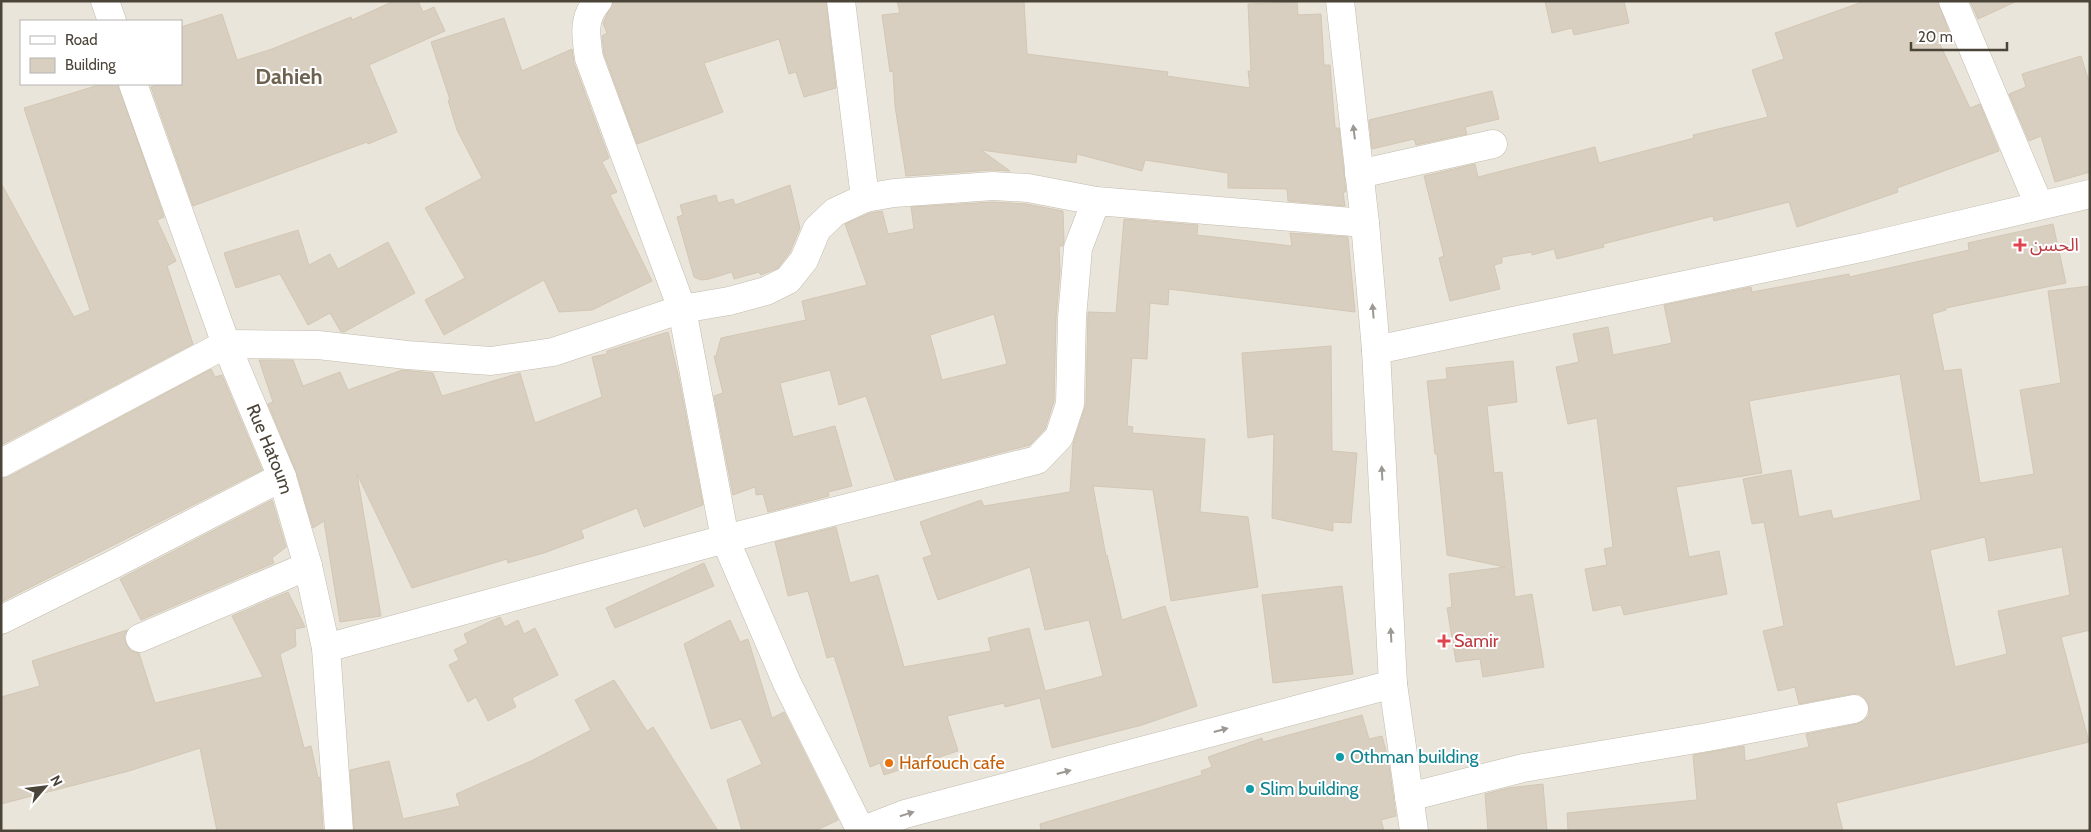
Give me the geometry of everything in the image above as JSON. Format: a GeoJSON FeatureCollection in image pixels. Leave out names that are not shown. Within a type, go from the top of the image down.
{"type":"FeatureCollection","features":[{"type":"Feature","properties":{"kind":"street"},"geometry":{"type":"LineString","coordinates":[[105,1],[112,20]]}},
{"type":"Feature","properties":{"kind":"street"},"geometry":{"type":"LineString","coordinates":[[598,1],[593,6],[585,33],[589,58],[682,309],[725,539],[787,683],[861,831],[905,814],[1393,684]]}},
{"type":"Feature","properties":{"kind":"street"},"geometry":{"type":"LineString","coordinates":[[841,1],[865,198]]}},
{"type":"Feature","properties":{"kind":"street"},"geometry":{"type":"LineString","coordinates":[[1340,1],[1365,223],[1376,350],[1393,684],[1414,831]]}},
{"type":"Feature","properties":{"kind":"street"},"geometry":{"type":"LineString","coordinates":[[1953,1],[2038,205]]}},
{"type":"Feature","properties":{"kind":"street","name":"Rue Hatoum"},"geometry":{"type":"LineString","coordinates":[[133,85],[226,344],[282,477],[308,566],[326,648],[339,831]]}},
{"type":"Feature","properties":{"kind":"street"},"geometry":{"type":"LineString","coordinates":[[1359,174],[1493,144]]}},
{"type":"Feature","properties":{"kind":"street"},"geometry":{"type":"LineString","coordinates":[[1,463],[226,344],[318,345],[407,355],[491,361],[553,352],[682,309],[728,301],[766,291],[788,280],[804,260],[817,229],[835,212],[865,198],[894,193],[993,186],[1028,188],[1096,201],[1365,223]]}},
{"type":"Feature","properties":{"kind":"street"},"geometry":{"type":"LineString","coordinates":[[1376,350],[1865,247],[2090,194]]}},
{"type":"Feature","properties":{"kind":"street"},"geometry":{"type":"LineString","coordinates":[[326,648],[725,539],[1037,460],[1059,437],[1070,404],[1072,318],[1078,248],[1096,201]]}},
{"type":"Feature","properties":{"kind":"street"},"geometry":{"type":"LineString","coordinates":[[1,620],[282,477]]}},
{"type":"Feature","properties":{"kind":"street"},"geometry":{"type":"LineString","coordinates":[[140,638],[308,566]]}},
{"type":"Feature","properties":{"kind":"street"},"geometry":{"type":"LineString","coordinates":[[1409,797],[1523,768],[1854,709]]}},
{"type":"Feature","properties":{"kind":"shaded area"},"geometry":{"type":"Polygon","coordinates":[[[1,1],[2090,1],[2090,831],[1,831],[1,1]]]}},
{"type":"Feature","properties":{"kind":"building"},"geometry":{"type":"Polygon","coordinates":[[[394,1],[418,1],[423,12],[434,7],[445,31],[369,65],[397,132],[193,206],[151,87],[157,85],[182,85],[182,27],[222,14],[237,60],[272,49],[351,17],[352,20],[394,1]]]}},
{"type":"Feature","properties":{"kind":"building"},"geometry":{"type":"Polygon","coordinates":[[[613,1],[826,1],[836,88],[804,97],[796,72],[789,74],[779,39],[704,63],[723,112],[637,144],[604,54],[602,36],[607,33],[603,23],[613,1]]]}},
{"type":"Feature","properties":{"kind":"building"},"geometry":{"type":"Polygon","coordinates":[[[897,1],[1024,1],[1027,54],[1168,72],[1167,76],[1250,88],[1248,71],[1251,71],[1248,4],[1297,2],[1298,15],[1321,14],[1324,65],[1330,65],[1335,128],[1339,128],[1346,192],[1343,192],[1345,206],[1288,201],[1287,189],[1228,188],[1228,173],[1145,160],[1142,171],[1077,154],[1076,163],[981,150],[1010,171],[992,170],[906,176],[895,106],[893,71],[890,72],[882,15],[900,13],[897,1]]]}},
{"type":"Feature","properties":{"kind":"building"},"geometry":{"type":"Polygon","coordinates":[[[1545,1],[1624,1],[1629,23],[1574,35],[1572,28],[1552,33],[1545,1]]]}},
{"type":"Feature","properties":{"kind":"building"},"geometry":{"type":"Polygon","coordinates":[[[1865,1],[1938,1],[1949,32],[1937,38],[1970,108],[1980,104],[1999,151],[1897,188],[1898,192],[1797,227],[1789,202],[1714,221],[1713,216],[1603,244],[1604,247],[1557,259],[1554,249],[1532,255],[1532,252],[1502,257],[1502,263],[1494,265],[1500,289],[1450,301],[1439,258],[1444,256],[1424,176],[1475,164],[1478,177],[1595,147],[1599,163],[1694,138],[1693,135],[1768,117],[1752,70],[1784,59],[1775,33],[1865,1]]]}},
{"type":"Feature","properties":{"kind":"building"},"geometry":{"type":"Polygon","coordinates":[[[1970,1],[2017,1],[1978,19],[1970,1]]]}},
{"type":"Feature","properties":{"kind":"building"},"geometry":{"type":"Polygon","coordinates":[[[504,18],[522,71],[572,49],[574,63],[609,158],[602,162],[617,192],[610,195],[652,281],[592,310],[559,312],[544,280],[444,335],[425,300],[465,278],[425,208],[482,178],[457,130],[448,100],[450,100],[431,42],[504,18]]]}},
{"type":"Feature","properties":{"kind":"building"},"geometry":{"type":"Polygon","coordinates":[[[2081,56],[2090,85],[2090,172],[2055,182],[2041,136],[2029,141],[2009,94],[2026,87],[2022,74],[2081,56]]]}},
{"type":"Feature","properties":{"kind":"building"},"geometry":{"type":"Polygon","coordinates":[[[99,85],[118,85],[164,217],[157,220],[176,261],[167,266],[193,344],[1,445],[1,183],[74,317],[90,310],[24,108],[99,85]]]}},
{"type":"Feature","properties":{"kind":"building"},"geometry":{"type":"Polygon","coordinates":[[[1492,91],[1499,119],[1465,127],[1467,134],[1416,145],[1414,139],[1372,149],[1369,120],[1492,91]]]}},
{"type":"Feature","properties":{"kind":"building"},"geometry":{"type":"Polygon","coordinates":[[[790,185],[800,228],[790,252],[778,268],[761,275],[759,272],[734,279],[732,272],[709,279],[701,280],[694,277],[677,217],[683,215],[680,205],[716,195],[718,203],[733,199],[735,205],[790,185]]]}},
{"type":"Feature","properties":{"kind":"building"},"geometry":{"type":"Polygon","coordinates":[[[993,202],[1026,204],[1063,211],[1064,240],[1063,246],[1059,246],[1060,270],[1056,318],[1054,401],[1045,429],[1030,445],[895,480],[866,396],[839,405],[830,370],[780,383],[793,437],[835,426],[852,486],[828,492],[829,496],[768,512],[763,494],[756,495],[755,487],[733,495],[714,396],[723,393],[714,356],[716,356],[721,338],[806,320],[802,301],[867,285],[845,224],[870,213],[882,211],[888,234],[914,229],[911,207],[993,202]],[[994,314],[930,335],[942,380],[1007,364],[994,314]]]}},
{"type":"Feature","properties":{"kind":"building"},"geometry":{"type":"Polygon","coordinates":[[[1124,219],[1198,225],[1197,235],[1292,246],[1290,233],[1348,237],[1355,312],[1169,289],[1168,305],[1150,303],[1147,359],[1132,358],[1127,426],[1133,427],[1132,433],[1205,439],[1200,512],[1248,517],[1258,587],[1171,601],[1153,490],[1093,486],[1106,556],[1122,620],[1165,606],[1197,706],[1142,725],[1052,748],[1040,698],[1005,707],[1004,703],[947,716],[958,751],[884,775],[880,763],[870,767],[834,656],[827,658],[808,591],[788,596],[775,542],[836,527],[850,583],[878,575],[904,667],[991,651],[988,638],[1029,628],[1045,691],[1103,676],[1089,620],[1045,630],[1030,567],[938,600],[923,558],[932,555],[920,522],[981,500],[984,506],[1070,492],[1073,444],[1086,404],[1088,312],[1116,313],[1124,219]]]}},
{"type":"Feature","properties":{"kind":"building"},"geometry":{"type":"Polygon","coordinates":[[[2053,224],[2066,283],[1946,308],[1946,310],[1932,314],[1944,371],[1961,369],[1980,483],[2034,474],[2020,390],[2061,383],[2048,291],[2090,286],[2090,630],[2061,637],[2089,742],[1836,803],[1843,831],[1568,831],[1567,813],[1697,800],[1693,755],[1744,746],[1745,761],[1809,747],[1806,734],[1857,724],[1864,721],[1869,715],[1869,706],[1865,698],[1859,694],[1799,704],[1795,687],[1778,691],[1763,631],[1784,626],[1764,522],[1752,524],[1743,479],[1791,470],[1799,517],[1831,510],[1833,519],[1921,500],[1900,374],[1749,401],[1762,473],[1676,487],[1689,557],[1719,551],[1727,594],[1624,615],[1621,605],[1593,611],[1585,569],[1607,565],[1604,549],[1613,547],[1597,418],[1568,424],[1556,367],[1579,362],[1573,334],[1608,327],[1613,355],[1672,343],[1664,305],[1751,287],[1752,292],[1849,274],[1849,277],[1969,250],[1968,243],[2053,224]],[[1985,537],[1930,550],[1955,667],[2007,654],[1998,611],[2070,595],[2062,547],[1989,561],[1985,537]]]}},
{"type":"Feature","properties":{"kind":"building"},"geometry":{"type":"Polygon","coordinates":[[[298,230],[309,265],[330,254],[338,269],[388,242],[415,293],[341,332],[330,313],[308,325],[280,274],[236,288],[224,253],[298,230]]]}},
{"type":"Feature","properties":{"kind":"building"},"geometry":{"type":"Polygon","coordinates":[[[668,332],[703,505],[644,527],[637,508],[581,530],[584,538],[544,553],[508,563],[507,559],[412,588],[357,474],[381,616],[340,622],[324,521],[313,528],[296,471],[268,404],[273,402],[259,360],[293,360],[303,386],[340,372],[348,390],[402,370],[433,373],[442,396],[520,373],[535,423],[602,397],[592,357],[607,354],[607,351],[668,332]]]}},
{"type":"Feature","properties":{"kind":"building"},"geometry":{"type":"Polygon","coordinates":[[[1331,346],[1332,451],[1357,453],[1351,523],[1333,522],[1333,531],[1272,518],[1274,434],[1248,438],[1242,353],[1331,346]]]}},
{"type":"Feature","properties":{"kind":"building"},"geometry":{"type":"Polygon","coordinates":[[[1513,361],[1517,402],[1487,406],[1494,473],[1502,472],[1515,597],[1532,594],[1544,667],[1483,677],[1480,659],[1456,662],[1447,608],[1452,607],[1449,574],[1505,567],[1447,555],[1437,454],[1435,454],[1427,381],[1447,379],[1446,368],[1513,361]]]}},
{"type":"Feature","properties":{"kind":"building"},"geometry":{"type":"Polygon","coordinates":[[[211,369],[215,377],[222,375],[262,470],[1,602],[1,478],[8,477],[211,369]]]}},
{"type":"Feature","properties":{"kind":"building"},"geometry":{"type":"Polygon","coordinates":[[[272,500],[286,547],[272,558],[274,563],[141,620],[120,579],[272,500]]]}},
{"type":"Feature","properties":{"kind":"building"},"geometry":{"type":"Polygon","coordinates":[[[704,563],[714,586],[615,628],[606,608],[704,563]]]}},
{"type":"Feature","properties":{"kind":"building"},"geometry":{"type":"Polygon","coordinates":[[[1342,586],[1353,674],[1273,683],[1262,595],[1342,586]]]}},
{"type":"Feature","properties":{"kind":"building"},"geometry":{"type":"Polygon","coordinates":[[[288,592],[305,627],[295,629],[296,646],[280,654],[304,748],[311,746],[318,778],[320,777],[323,831],[217,831],[200,748],[129,771],[1,804],[1,697],[40,686],[32,661],[127,630],[124,637],[126,644],[131,651],[139,653],[155,703],[263,677],[232,616],[288,592]]]}},
{"type":"Feature","properties":{"kind":"building"},"geometry":{"type":"Polygon","coordinates":[[[500,617],[505,627],[518,620],[524,634],[535,628],[558,675],[512,698],[516,707],[488,721],[476,697],[468,702],[449,665],[459,660],[454,650],[468,643],[464,634],[500,617]]]}},
{"type":"Feature","properties":{"kind":"building"},"geometry":{"type":"Polygon","coordinates":[[[730,620],[740,642],[748,639],[772,718],[784,712],[838,820],[815,831],[742,831],[727,780],[762,764],[741,719],[711,729],[684,644],[730,620]]]}},
{"type":"Feature","properties":{"kind":"building"},"geometry":{"type":"Polygon","coordinates":[[[614,680],[647,731],[653,727],[718,831],[354,831],[350,770],[389,761],[403,819],[460,806],[456,794],[531,761],[591,730],[575,700],[614,680]]]}},
{"type":"Feature","properties":{"kind":"building"},"geometry":{"type":"Polygon","coordinates":[[[1362,715],[1369,739],[1382,736],[1388,758],[1396,816],[1381,820],[1384,831],[1041,831],[1040,824],[1202,775],[1201,771],[1212,767],[1208,757],[1262,738],[1263,742],[1362,715]]]}},
{"type":"Feature","properties":{"kind":"building"},"geometry":{"type":"Polygon","coordinates":[[[1543,784],[1547,831],[1488,831],[1485,794],[1508,788],[1543,784]]]}},
{"type":"Feature","properties":{"kind":"place","name":"الحسن"},"geometry":{"type":"Point","coordinates":[2020,245]}},
{"type":"Feature","properties":{"kind":"place","name":"Samir"},"geometry":{"type":"Point","coordinates":[1444,641]}},
{"type":"Feature","properties":{"kind":"place","name":"Othman building"},"geometry":{"type":"Point","coordinates":[1340,757]}},
{"type":"Feature","properties":{"kind":"place","name":"Harfouch cafe"},"geometry":{"type":"Point","coordinates":[889,763]}},
{"type":"Feature","properties":{"kind":"place","name":"Slim building"},"geometry":{"type":"Point","coordinates":[1250,789]}},
{"type":"Feature","properties":{"kind":"district","name":"Dahieh"},"geometry":{"type":"Point","coordinates":[289,76]}}]}
